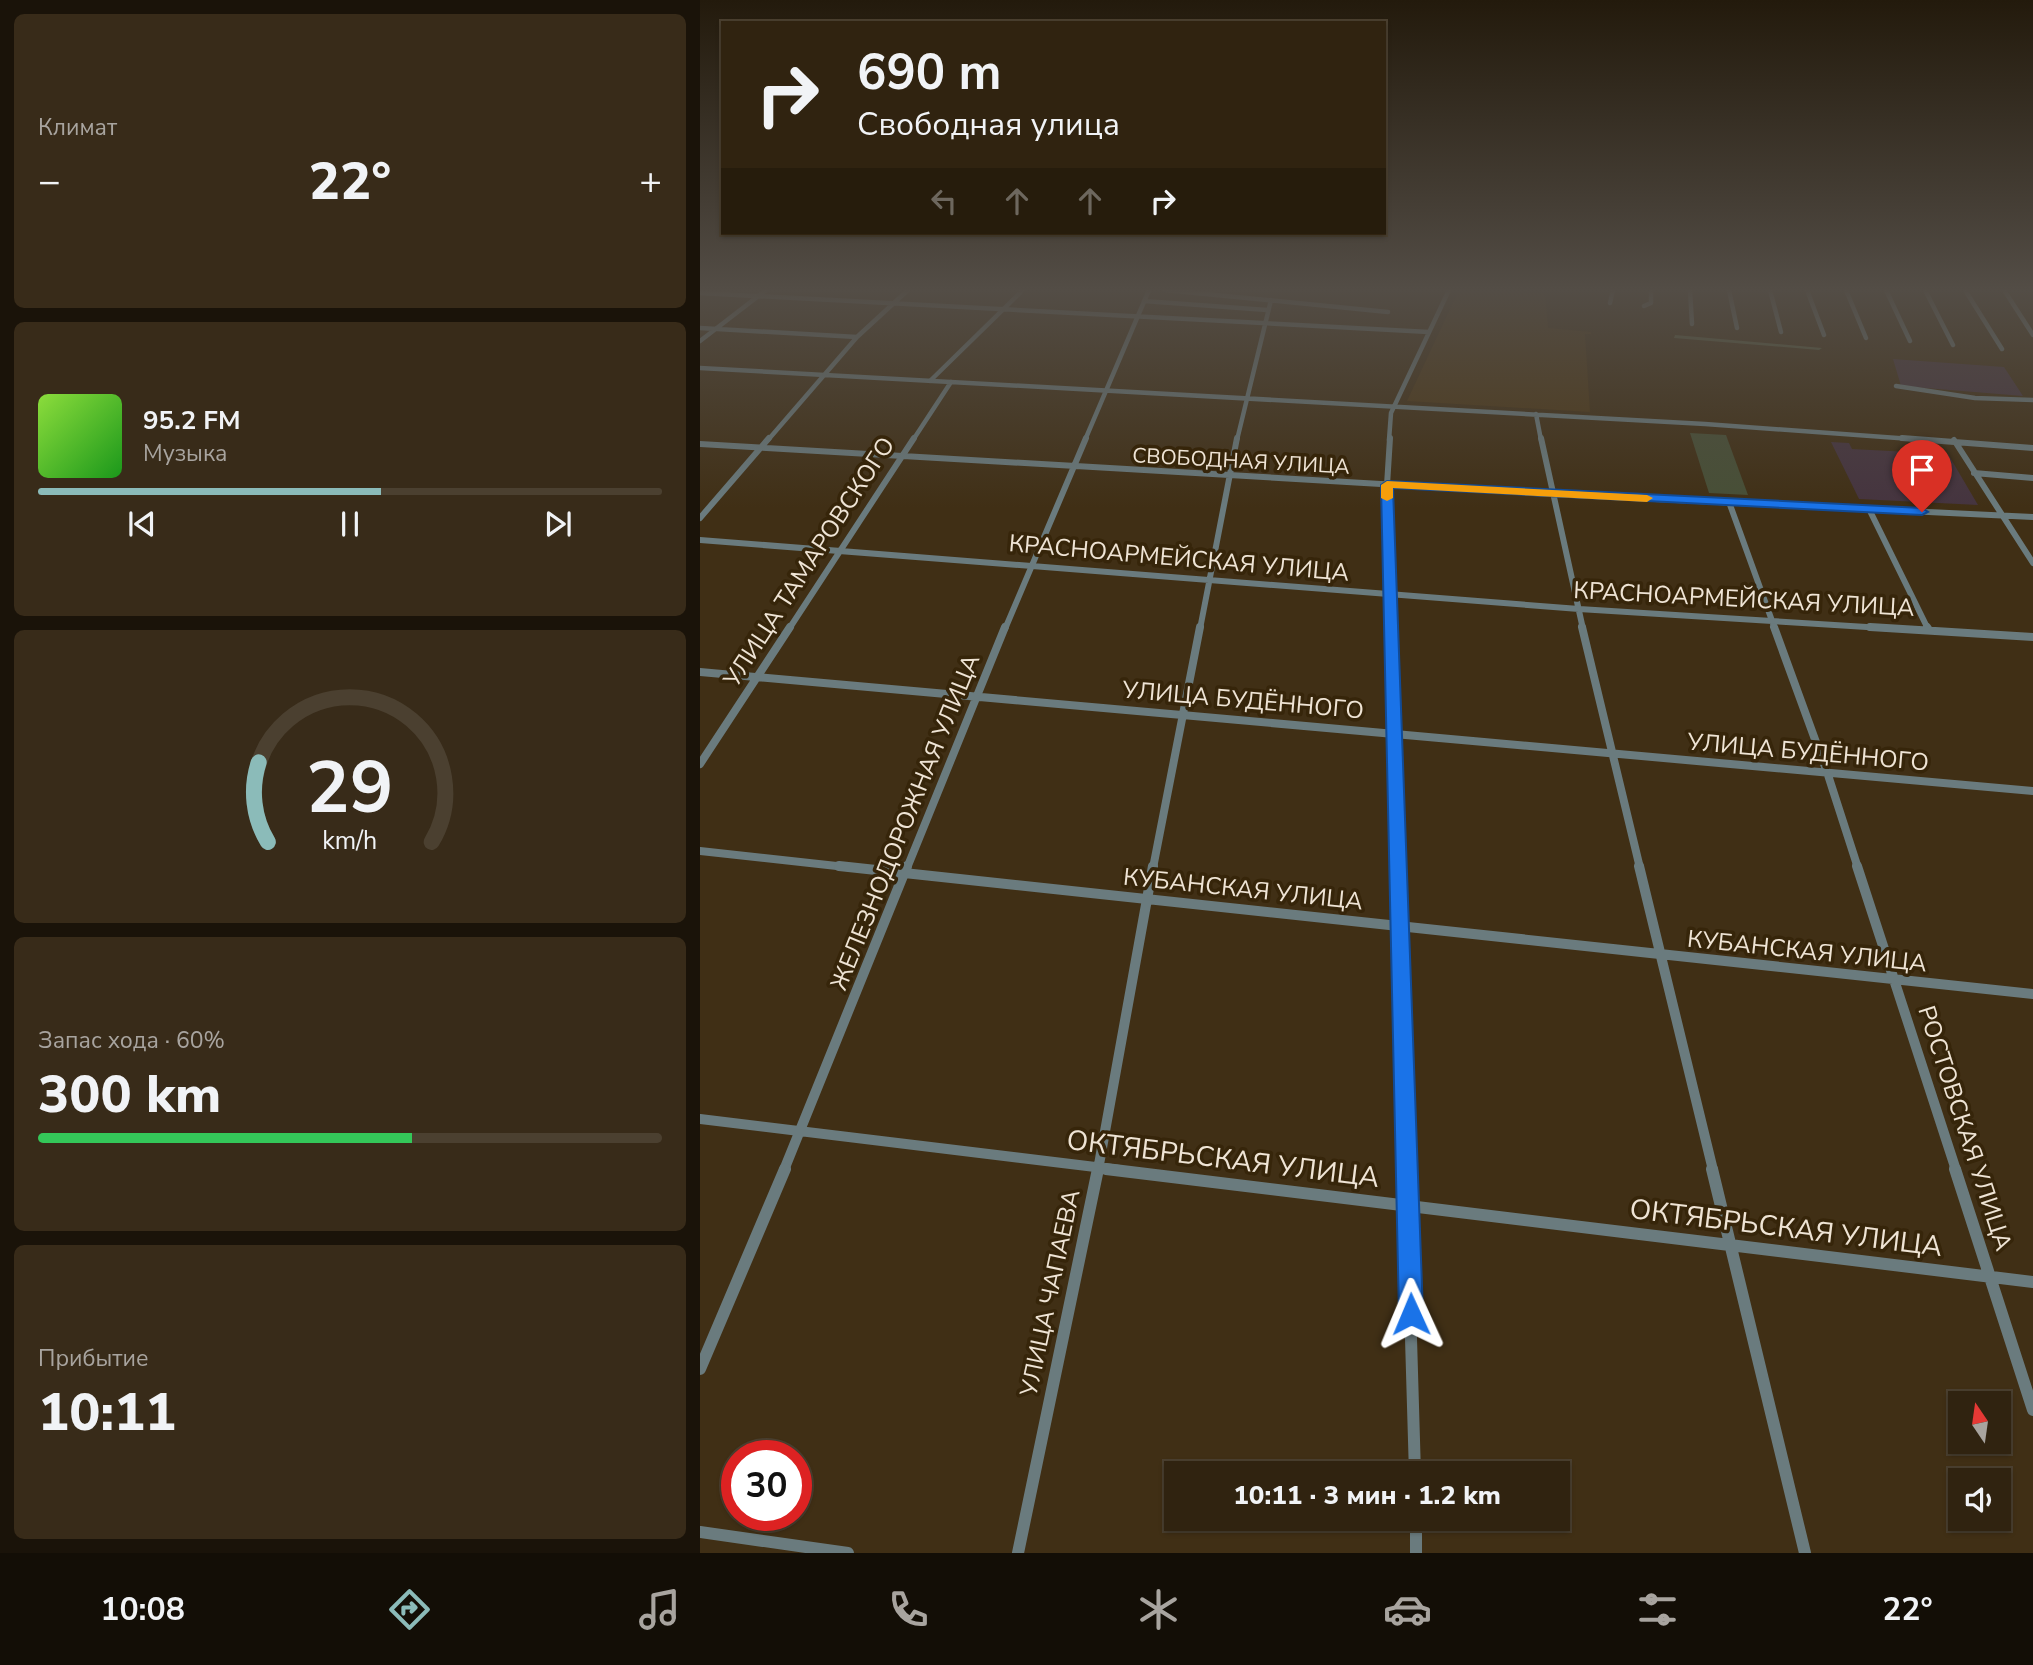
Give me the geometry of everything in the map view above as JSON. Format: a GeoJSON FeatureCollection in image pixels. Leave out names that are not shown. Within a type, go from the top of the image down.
{"type":"FeatureCollection","features":[{"type":"Feature","properties":{"kind":"street"},"geometry":{"type":"LineString","coordinates":[[700,518],[834,362]]}},
{"type":"Feature","properties":{"kind":"street"},"geometry":{"type":"LineString","coordinates":[[930,381],[949,362]]}},
{"type":"Feature","properties":{"kind":"street","name":"ЖЕЛЕЗНОДОРОЖНАЯ УЛИЦА"},"geometry":{"type":"LineString","coordinates":[[700,1369],[800,1132],[976,696],[1118,362]]}},
{"type":"Feature","properties":{"kind":"street","name":"УЛИЦА ЧАПАЕВА"},"geometry":{"type":"LineString","coordinates":[[1018,1553],[1098,1168],[1147,897],[1254,362]]}},
{"type":"Feature","properties":{"kind":"street"},"geometry":{"type":"LineString","coordinates":[[1415,362],[1394,406],[1387,485],[1415,1461]]}},
{"type":"Feature","properties":{"kind":"street"},"geometry":{"type":"LineString","coordinates":[[700,368],[1536,414],[1954,440],[2033,448]]}},
{"type":"Feature","properties":{"kind":"street","name":"УЛИЦА ТАМАРОВСКОГО"},"geometry":{"type":"LineString","coordinates":[[700,764],[951,382]]}},
{"type":"Feature","properties":{"kind":"street"},"geometry":{"type":"LineString","coordinates":[[1896,386],[1975,398],[2033,400]]}},
{"type":"Feature","properties":{"kind":"street"},"geometry":{"type":"LineString","coordinates":[[1536,414],[1551,494],[1805,1553]]}},
{"type":"Feature","properties":{"kind":"street"},"geometry":{"type":"LineString","coordinates":[[1954,440],[2033,563]]}},
{"type":"Feature","properties":{"kind":"street","name":"СВОБОДНАЯ УЛИЦА"},"geometry":{"type":"LineString","coordinates":[[700,444],[1551,494],[2033,517]]}},
{"type":"Feature","properties":{"kind":"street"},"geometry":{"type":"LineString","coordinates":[[1974,473],[2033,478]]}},
{"type":"Feature","properties":{"kind":"street","name":"РОСТОВСКАЯ УЛИЦА"},"geometry":{"type":"LineString","coordinates":[[1729,502],[1828,775],[2033,1410]]}},
{"type":"Feature","properties":{"kind":"street"},"geometry":{"type":"LineString","coordinates":[[1869,509],[1929,630]]}},
{"type":"Feature","properties":{"kind":"street","name":"КРАСНОАРМЕЙСКАЯ УЛИЦА"},"geometry":{"type":"LineString","coordinates":[[700,540],[1579,609],[2033,637]]}},
{"type":"Feature","properties":{"kind":"street","name":"УЛИЦА БУДЁННОГО"},"geometry":{"type":"LineString","coordinates":[[700,671],[1612,752],[1828,775],[2033,791]]}},
{"type":"Feature","properties":{"kind":"street","name":"КУБАНСКАЯ УЛИЦА"},"geometry":{"type":"LineString","coordinates":[[700,851],[2033,994]]}},
{"type":"Feature","properties":{"kind":"street","name":"ОКТЯБРЬСКАЯ УЛИЦА"},"geometry":{"type":"LineString","coordinates":[[700,1119],[2033,1282]]}},
{"type":"Feature","properties":{"kind":"street"},"geometry":{"type":"LineString","coordinates":[[1416,1531],[1416,1553]]}},
{"type":"Feature","properties":{"kind":"street"},"geometry":{"type":"LineString","coordinates":[[700,1532],[848,1553]]}},
{"type":"Feature","properties":{"kind":"shaded area"},"geometry":{"type":"Polygon","coordinates":[[[1425,362],[1587,362],[1590,412],[1407,401],[1425,362]]]}},
{"type":"Feature","properties":{"kind":"shaded area"},"geometry":{"type":"Polygon","coordinates":[[[1894,362],[2004,367],[2023,396],[1901,386],[1894,362]]]}},
{"type":"Feature","properties":{"kind":"shaded area"},"geometry":{"type":"Polygon","coordinates":[[[1831,442],[1849,443],[1852,449],[1948,454],[1978,505],[1859,499],[1831,442]]]}},
{"type":"Feature","properties":{"kind":"green space"},"geometry":{"type":"Polygon","coordinates":[[[1690,433],[1726,435],[1748,495],[1709,493],[1690,433]]]}},
{"type":"Feature","properties":{"kind":"slow traffic"},"geometry":{"type":"LineString","coordinates":[[1387,498],[1387,485],[1647,498]]}},
{"type":"Feature","properties":{"kind":"route"},"geometry":{"type":"LineString","coordinates":[[1411,1314],[1388,593],[1387,485],[1922,512]]}}]}
